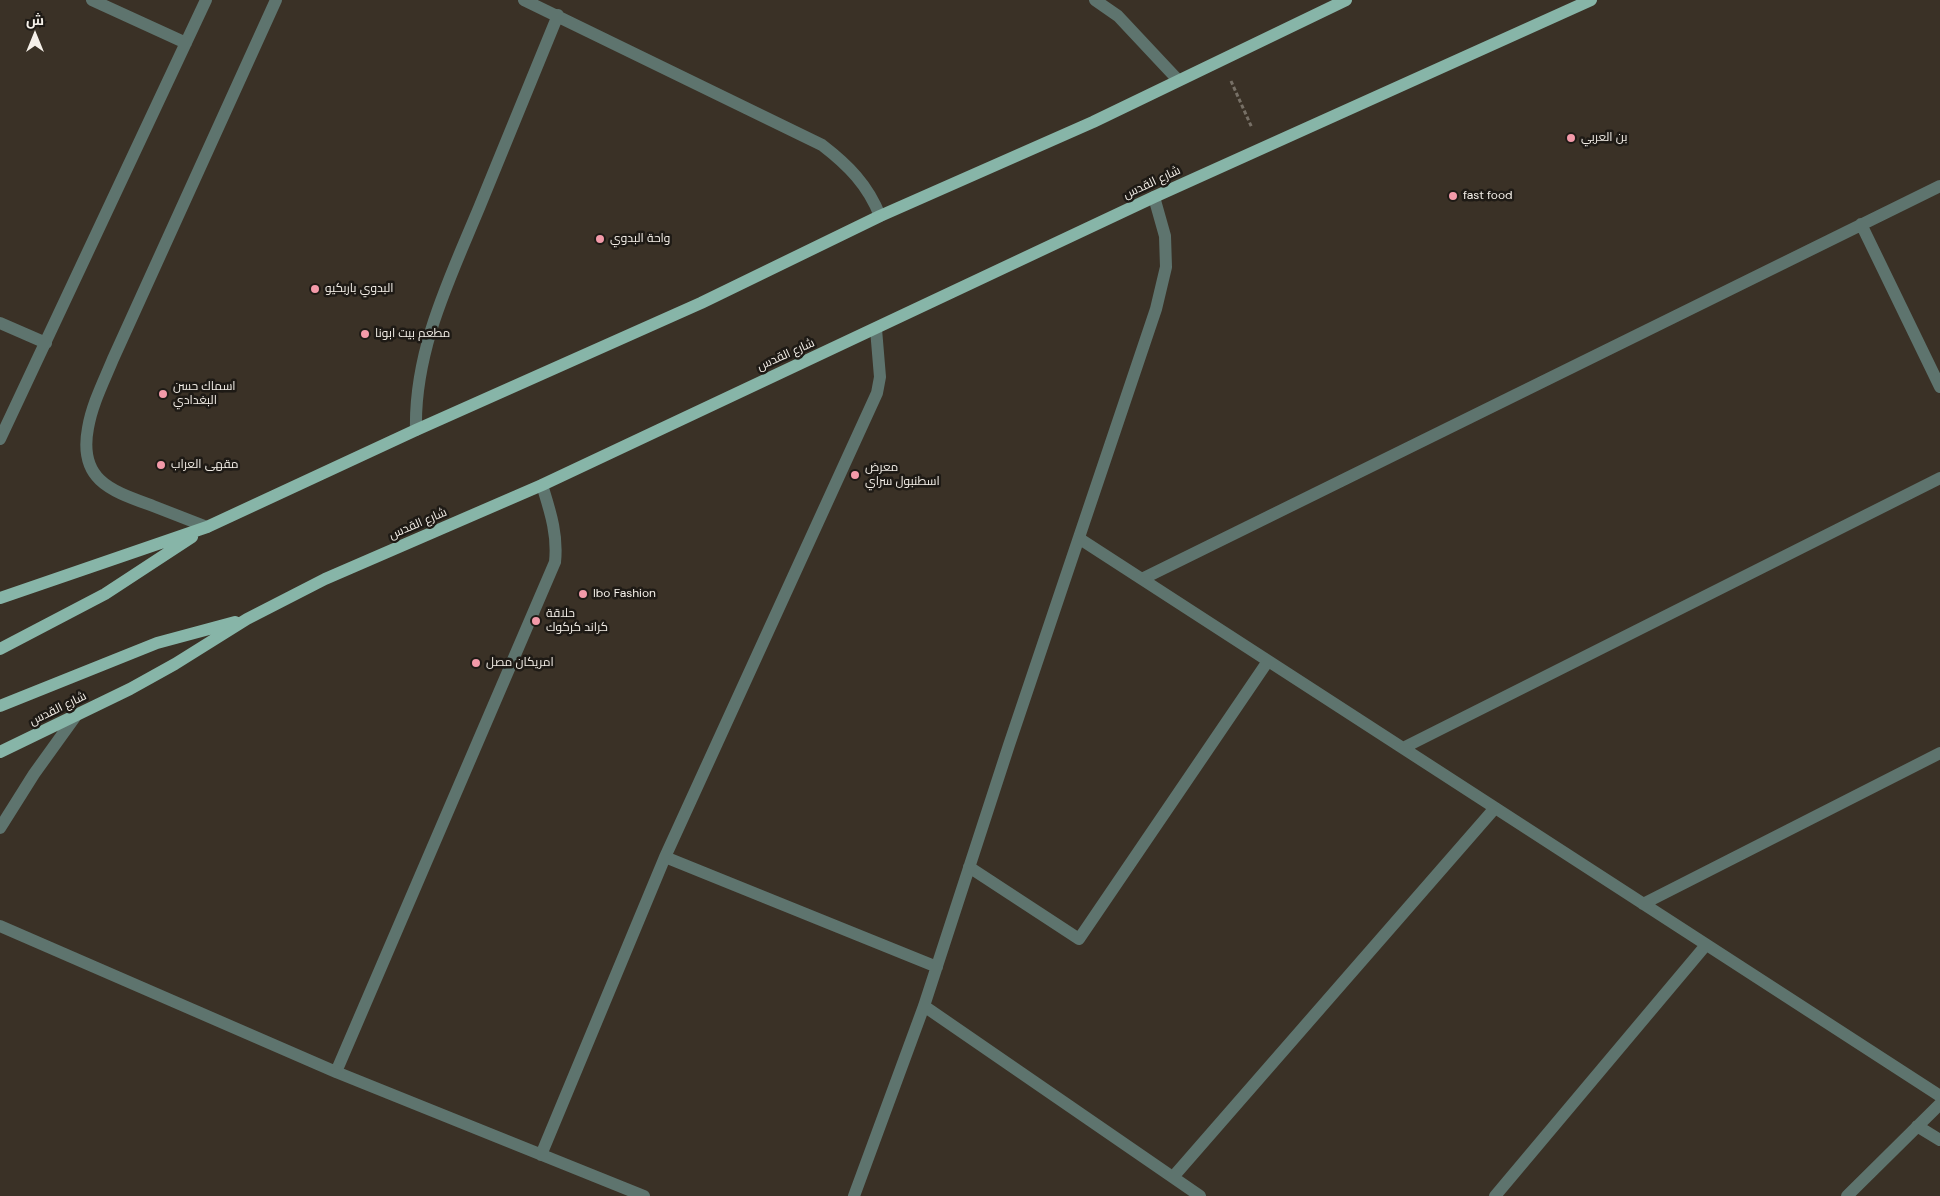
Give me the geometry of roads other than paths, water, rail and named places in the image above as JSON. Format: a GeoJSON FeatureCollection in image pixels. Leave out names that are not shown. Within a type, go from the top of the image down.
{"type":"FeatureCollection","features":[{"type":"Feature","properties":{"kind":"main road"},"geometry":{"type":"LineString","coordinates":[[0,598],[207,527],[416,430],[701,303],[880,216],[1093,122],[1346,0]]}},
{"type":"Feature","properties":{"kind":"main road","name":"شارع القدس"},"geometry":{"type":"LineString","coordinates":[[0,752],[75,717],[175,664],[247,619],[325,579],[542,485],[738,391],[876,329],[1154,197],[1591,0]]}},
{"type":"Feature","properties":{"kind":"main road"},"geometry":{"type":"LineString","coordinates":[[0,649],[105,594],[207,527]]}},
{"type":"Feature","properties":{"kind":"main road"},"geometry":{"type":"LineString","coordinates":[[0,706],[157,643],[247,619]]}},
{"type":"Feature","properties":{"kind":"street"},"geometry":{"type":"LineString","coordinates":[[92,0],[186,43]]}},
{"type":"Feature","properties":{"kind":"street"},"geometry":{"type":"LineString","coordinates":[[0,439],[206,0]]}},
{"type":"Feature","properties":{"kind":"street"},"geometry":{"type":"LineString","coordinates":[[207,527],[106,487],[91,466],[86,453],[87,432],[93,407],[113,359],[276,0]]}},
{"type":"Feature","properties":{"kind":"street"},"geometry":{"type":"LineString","coordinates":[[524,0],[822,145],[846,164],[862,181],[880,216]]}},
{"type":"Feature","properties":{"kind":"street"},"geometry":{"type":"LineString","coordinates":[[1095,0],[1118,16],[1178,80]]}},
{"type":"Feature","properties":{"kind":"street"},"geometry":{"type":"LineString","coordinates":[[416,430],[417,390],[420,369],[438,306],[558,15]]}},
{"type":"Feature","properties":{"kind":"street"},"geometry":{"type":"LineString","coordinates":[[1142,579],[1940,186]]}},
{"type":"Feature","properties":{"kind":"street"},"geometry":{"type":"LineString","coordinates":[[854,1196],[924,1006],[1156,309],[1166,267],[1165,236],[1154,197]]}},
{"type":"Feature","properties":{"kind":"street"},"geometry":{"type":"LineString","coordinates":[[1862,224],[1940,388]]}},
{"type":"Feature","properties":{"kind":"street"},"geometry":{"type":"LineString","coordinates":[[0,323],[46,343]]}},
{"type":"Feature","properties":{"kind":"street"},"geometry":{"type":"LineString","coordinates":[[541,1155],[665,856],[877,392],[880,377],[876,329]]}},
{"type":"Feature","properties":{"kind":"street"},"geometry":{"type":"LineString","coordinates":[[1403,748],[1940,478]]}},
{"type":"Feature","properties":{"kind":"street"},"geometry":{"type":"LineString","coordinates":[[336,1072],[555,562],[557,544],[554,526],[542,485]]}},
{"type":"Feature","properties":{"kind":"street"},"geometry":{"type":"LineString","coordinates":[[1080,539],[1940,1096]]}},
{"type":"Feature","properties":{"kind":"street"},"geometry":{"type":"LineString","coordinates":[[969,867],[1079,939],[1268,661]]}},
{"type":"Feature","properties":{"kind":"street"},"geometry":{"type":"LineString","coordinates":[[0,828],[34,774],[75,717]]}},
{"type":"Feature","properties":{"kind":"street"},"geometry":{"type":"LineString","coordinates":[[1643,904],[1940,753]]}},
{"type":"Feature","properties":{"kind":"street"},"geometry":{"type":"LineString","coordinates":[[1173,1177],[1495,808]]}},
{"type":"Feature","properties":{"kind":"street"},"geometry":{"type":"LineString","coordinates":[[665,856],[937,967]]}},
{"type":"Feature","properties":{"kind":"street"},"geometry":{"type":"LineString","coordinates":[[0,926],[336,1072],[644,1196]]}},
{"type":"Feature","properties":{"kind":"street"},"geometry":{"type":"LineString","coordinates":[[1495,1196],[1706,945]]}},
{"type":"Feature","properties":{"kind":"street"},"geometry":{"type":"LineString","coordinates":[[924,1006],[1200,1196]]}},
{"type":"Feature","properties":{"kind":"street"},"geometry":{"type":"LineString","coordinates":[[1846,1196],[1940,1104]]}},
{"type":"Feature","properties":{"kind":"street"},"geometry":{"type":"LineString","coordinates":[[1917,1126],[1940,1140]]}},
{"type":"Feature","properties":{"kind":"place","name":"بن العربي"},"geometry":{"type":"Point","coordinates":[1571,138]}},
{"type":"Feature","properties":{"kind":"place","name":"fast food"},"geometry":{"type":"Point","coordinates":[1453,196]}},
{"type":"Feature","properties":{"kind":"place","name":"واحة البدوي"},"geometry":{"type":"Point","coordinates":[600,239]}},
{"type":"Feature","properties":{"kind":"place","name":"البدوي باربكيو"},"geometry":{"type":"Point","coordinates":[315,289]}},
{"type":"Feature","properties":{"kind":"place","name":"مطعم بيت ابونا"},"geometry":{"type":"Point","coordinates":[365,334]}},
{"type":"Feature","properties":{"kind":"place","name":"اسماك حسن البغدادي"},"geometry":{"type":"Point","coordinates":[163,394]}},
{"type":"Feature","properties":{"kind":"place","name":"مقهى العراب"},"geometry":{"type":"Point","coordinates":[161,465]}},
{"type":"Feature","properties":{"kind":"place","name":"معرض اسطنبول سراي"},"geometry":{"type":"Point","coordinates":[855,475]}},
{"type":"Feature","properties":{"kind":"place","name":"Ibo Fashion"},"geometry":{"type":"Point","coordinates":[583,594]}},
{"type":"Feature","properties":{"kind":"place","name":"حلاقة كراند كركوك"},"geometry":{"type":"Point","coordinates":[536,621]}},
{"type":"Feature","properties":{"kind":"place","name":"امريكان مصل"},"geometry":{"type":"Point","coordinates":[476,663]}}]}
